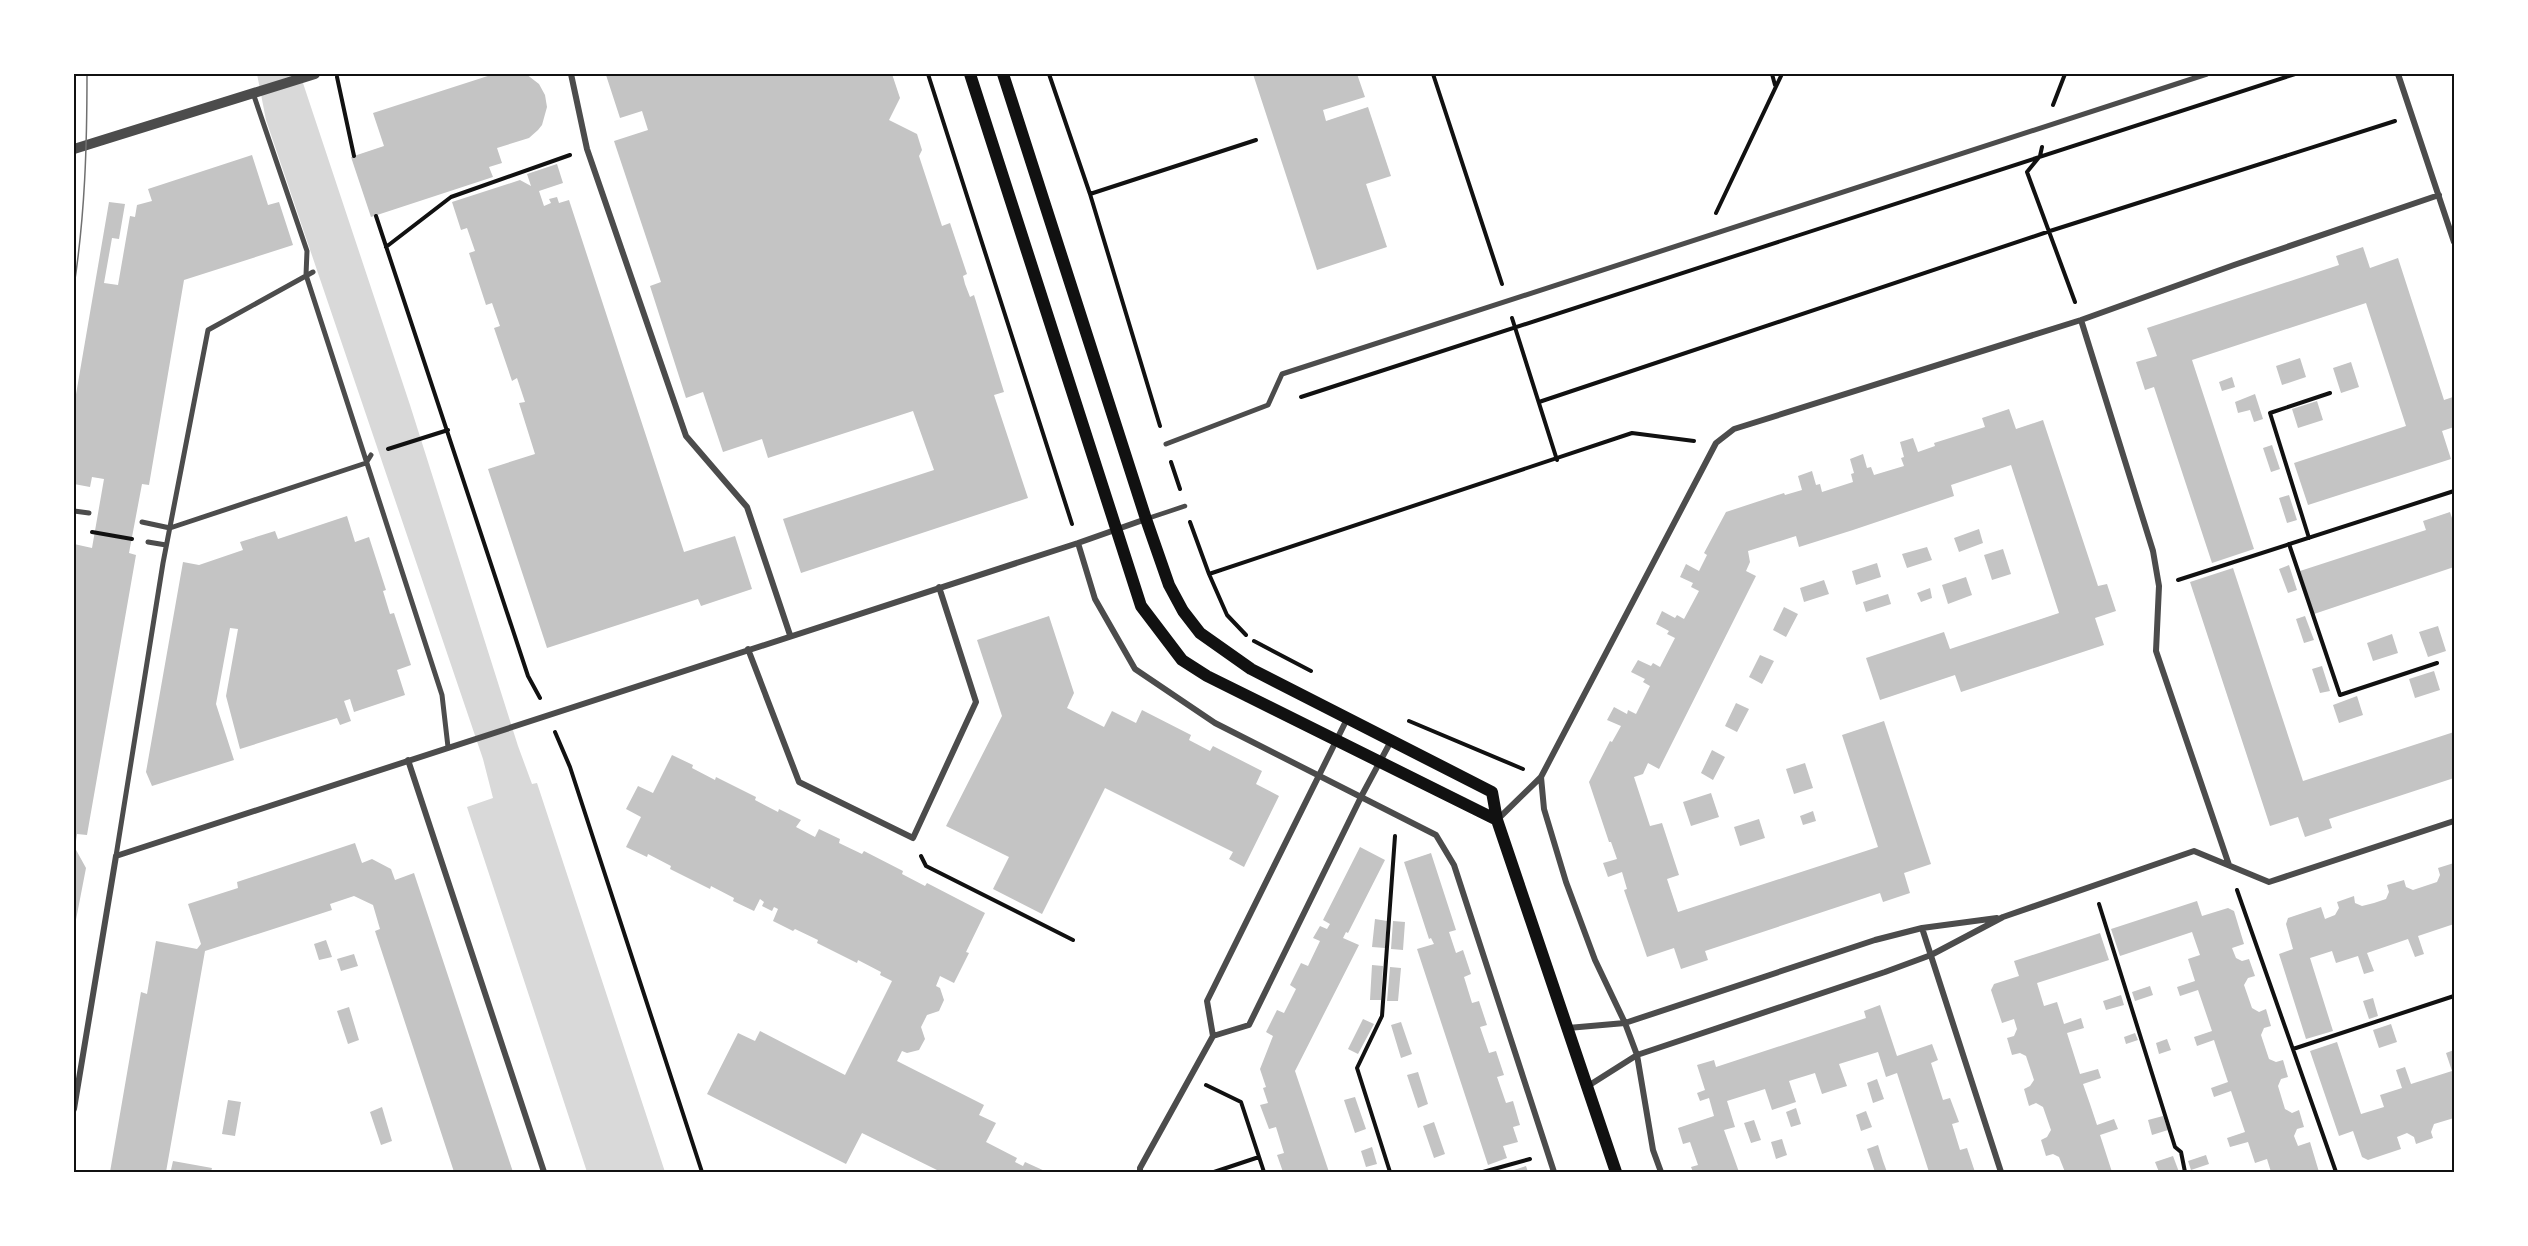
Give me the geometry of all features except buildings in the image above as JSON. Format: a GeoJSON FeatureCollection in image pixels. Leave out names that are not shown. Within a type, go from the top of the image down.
{"type":"FeatureCollection","features":[{"type":"Feature","properties":{"kind":"main road"},"geometry":{"type":"LineString","coordinates":[[970,74],[1142,606],[1182,660],[1236,692],[1497,820]]}},
{"type":"Feature","properties":{"kind":"main road"},"geometry":{"type":"LineString","coordinates":[[1003,74],[1146,519],[1169,585],[1183,611],[1200,633],[1251,669],[1492,792],[1497,820],[1616,1173]]}},
{"type":"Feature","properties":{"kind":"street"},"geometry":{"type":"LineString","coordinates":[[74,149],[315,74]]}},
{"type":"Feature","properties":{"kind":"street"},"geometry":{"type":"LineString","coordinates":[[570,74],[587,149],[686,436],[747,507],[790,635]]}},
{"type":"Feature","properties":{"kind":"street"},"geometry":{"type":"LineString","coordinates":[[1166,444],[1268,405],[1282,374],[2207,74]]}},
{"type":"Feature","properties":{"kind":"street"},"geometry":{"type":"LineString","coordinates":[[2398,74],[2454,242]]}},
{"type":"Feature","properties":{"kind":"street"},"geometry":{"type":"LineString","coordinates":[[253,93],[307,251],[310,273],[366,463],[442,695],[448,747]]}},
{"type":"Feature","properties":{"kind":"street"},"geometry":{"type":"LineString","coordinates":[[1497,820],[1541,777],[1716,443],[1734,429],[2081,320],[2439,195]]}},
{"type":"Feature","properties":{"kind":"street"},"geometry":{"type":"LineString","coordinates":[[74,1110],[166,545],[208,330],[310,273]]}},
{"type":"Feature","properties":{"kind":"street"},"geometry":{"type":"LineString","coordinates":[[2081,320],[2153,551],[2159,586],[2156,651],[2229,865]]}},
{"type":"Feature","properties":{"kind":"street"},"geometry":{"type":"LineString","coordinates":[[142,522],[170,528],[366,463],[371,455]]}},
{"type":"Feature","properties":{"kind":"street"},"geometry":{"type":"LineString","coordinates":[[74,511],[88,513]]}},
{"type":"Feature","properties":{"kind":"street"},"geometry":{"type":"LineString","coordinates":[[116,856],[1146,519]]}},
{"type":"Feature","properties":{"kind":"street"},"geometry":{"type":"LineString","coordinates":[[148,542],[166,545]]}},
{"type":"Feature","properties":{"kind":"street"},"geometry":{"type":"LineString","coordinates":[[1078,543],[1095,598],[1135,669],[1215,723],[1436,834],[1454,865],[1554,1173]]}},
{"type":"Feature","properties":{"kind":"street"},"geometry":{"type":"LineString","coordinates":[[748,649],[799,782],[913,838],[976,702],[939,587]]}},
{"type":"Feature","properties":{"kind":"street"},"geometry":{"type":"LineString","coordinates":[[1140,1173],[1140,1168],[1213,1036],[1208,1001],[1347,719]]}},
{"type":"Feature","properties":{"kind":"street"},"geometry":{"type":"LineString","coordinates":[[1213,1036],[1249,1026],[1362,795],[1391,741]]}},
{"type":"Feature","properties":{"kind":"street"},"geometry":{"type":"LineString","coordinates":[[408,760],[544,1173]]}},
{"type":"Feature","properties":{"kind":"street"},"geometry":{"type":"LineString","coordinates":[[1541,777],[1544,809],[1566,882],[1595,960],[1625,1023],[1637,1055],[1653,1150],[1661,1173]]}},
{"type":"Feature","properties":{"kind":"street"},"geometry":{"type":"LineString","coordinates":[[1588,1086],[1637,1055],[1803,1001],[1931,955],[2003,917],[2194,851],[2269,882],[2454,821]]}},
{"type":"Feature","properties":{"kind":"street"},"geometry":{"type":"LineString","coordinates":[[1568,1028],[1625,1023],[1875,940],[1922,928],[2003,917]]}},
{"type":"Feature","properties":{"kind":"street"},"geometry":{"type":"LineString","coordinates":[[1922,928],[2001,1173]]}},
{"type":"Feature","properties":{"kind":"lane"},"geometry":{"type":"LineString","coordinates":[[1146,519],[1185,507]]}},
{"type":"Feature","properties":{"kind":"path"},"geometry":{"type":"LineString","coordinates":[[336,74],[354,156]]}},
{"type":"Feature","properties":{"kind":"path"},"geometry":{"type":"LineString","coordinates":[[928,74],[1078,543]]}},
{"type":"Feature","properties":{"kind":"path"},"geometry":{"type":"LineString","coordinates":[[1049,74],[1090,194],[1185,507],[1209,574],[1227,615],[1248,638],[1317,674]]}},
{"type":"Feature","properties":{"kind":"path"},"geometry":{"type":"LineString","coordinates":[[1433,74],[1557,460]]}},
{"type":"Feature","properties":{"kind":"path"},"geometry":{"type":"LineString","coordinates":[[1772,74],[1776,85]]}},
{"type":"Feature","properties":{"kind":"path"},"geometry":{"type":"LineString","coordinates":[[1704,238],[1782,74]]}},
{"type":"Feature","properties":{"kind":"path"},"geometry":{"type":"LineString","coordinates":[[2065,74],[2046,126],[2040,156],[2027,172],[2071,288]]}},
{"type":"Feature","properties":{"kind":"path"},"geometry":{"type":"LineString","coordinates":[[1301,397],[2295,74]]}},
{"type":"Feature","properties":{"kind":"path"},"geometry":{"type":"LineString","coordinates":[[1539,402],[2050,231],[2398,120]]}},
{"type":"Feature","properties":{"kind":"path"},"geometry":{"type":"LineString","coordinates":[[1090,194],[1256,140]]}},
{"type":"Feature","properties":{"kind":"path"},"geometry":{"type":"LineString","coordinates":[[386,247],[451,197],[587,149]]}},
{"type":"Feature","properties":{"kind":"path"},"geometry":{"type":"LineString","coordinates":[[376,216],[528,676],[548,715],[570,767],[702,1173]]}},
{"type":"Feature","properties":{"kind":"path"},"geometry":{"type":"LineString","coordinates":[[2309,538],[2270,413],[2330,393]]}},
{"type":"Feature","properties":{"kind":"path"},"geometry":{"type":"LineString","coordinates":[[371,455],[448,430]]}},
{"type":"Feature","properties":{"kind":"path"},"geometry":{"type":"LineString","coordinates":[[1209,574],[1557,460],[1632,433],[1716,443]]}},
{"type":"Feature","properties":{"kind":"path"},"geometry":{"type":"LineString","coordinates":[[2159,586],[2454,491]]}},
{"type":"Feature","properties":{"kind":"path"},"geometry":{"type":"LineString","coordinates":[[87,532],[148,542]]}},
{"type":"Feature","properties":{"kind":"path"},"geometry":{"type":"LineString","coordinates":[[2289,544],[2340,695],[2437,663]]}},
{"type":"Feature","properties":{"kind":"path"},"geometry":{"type":"LineString","coordinates":[[1404,719],[1541,777]]}},
{"type":"Feature","properties":{"kind":"path"},"geometry":{"type":"LineString","coordinates":[[1390,1173],[1357,1068],[1382,1016],[1398,814]]}},
{"type":"Feature","properties":{"kind":"path"},"geometry":{"type":"LineString","coordinates":[[913,838],[926,867],[1073,940]]}},
{"type":"Feature","properties":{"kind":"path"},"geometry":{"type":"LineString","coordinates":[[2229,865],[2336,1173]]}},
{"type":"Feature","properties":{"kind":"path"},"geometry":{"type":"LineString","coordinates":[[2094,886],[2175,1147],[2181,1152],[2185,1173]]}},
{"type":"Feature","properties":{"kind":"path"},"geometry":{"type":"LineString","coordinates":[[2293,1049],[2454,996]]}},
{"type":"Feature","properties":{"kind":"path"},"geometry":{"type":"LineString","coordinates":[[1190,1077],[1241,1102],[1264,1173]]}},
{"type":"Feature","properties":{"kind":"path"},"geometry":{"type":"LineString","coordinates":[[1483,1173],[1548,1153]]}},
{"type":"Feature","properties":{"kind":"path"},"geometry":{"type":"LineString","coordinates":[[1214,1173],[1259,1157]]}},
{"type":"Feature","properties":{"kind":"shaded area"},"geometry":{"type":"Polygon","coordinates":[[[257,74],[300,74],[410,405],[518,746],[532,784],[537,783],[665,1172],[587,1172],[467,807],[493,798],[483,759],[266,120],[257,74]]]}},
{"type":"Feature","properties":{"kind":"tram line"},"geometry":{"type":"LineString","coordinates":[[74,286],[85,180],[87,74]]}}]}
